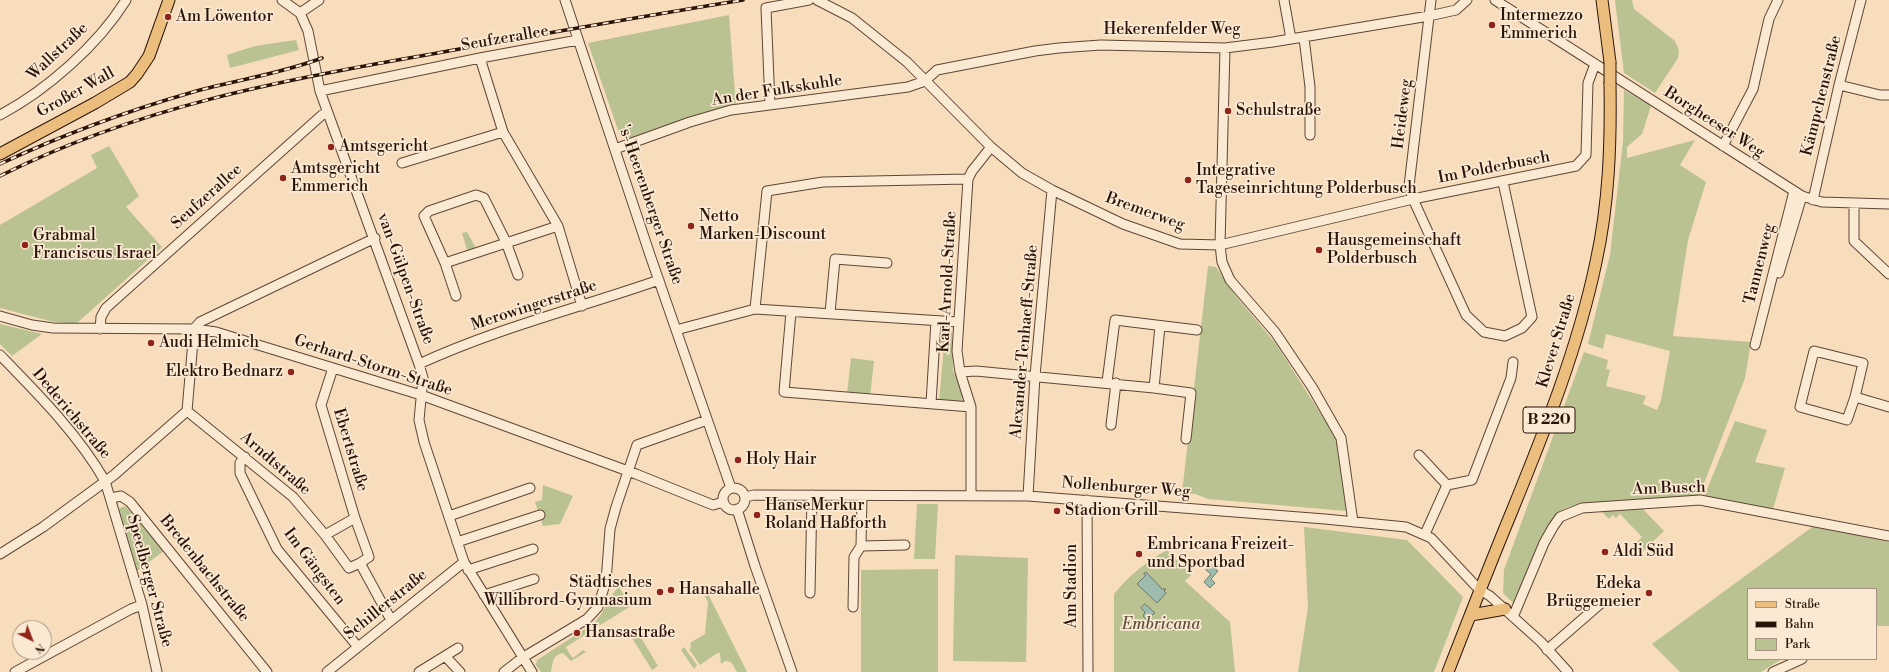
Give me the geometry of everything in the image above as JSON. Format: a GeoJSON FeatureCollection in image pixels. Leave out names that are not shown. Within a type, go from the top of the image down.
{"type":"FeatureCollection","features":[{"type":"Feature","properties":{"kind":"main road","name":"Großer Wall"},"geometry":{"type":"LineString","coordinates":[[0,154],[95,103],[130,82],[149,56],[169,0]]}},
{"type":"Feature","properties":{"kind":"main road","name":"Klever Straße"},"geometry":{"type":"LineString","coordinates":[[1448,672],[1541,440],[1560,388],[1584,311],[1596,262],[1604,216],[1611,146],[1610,62],[1602,0]]}},
{"type":"Feature","properties":{"kind":"main road"},"geometry":{"type":"LineString","coordinates":[[1471,615],[1509,613]]}},
{"type":"Feature","properties":{"kind":"street","name":"Wallstraße"},"geometry":{"type":"LineString","coordinates":[[0,115],[34,94],[61,72],[106,27],[126,0]]}},
{"type":"Feature","properties":{"kind":"street"},"geometry":{"type":"LineString","coordinates":[[282,0],[300,13],[319,0]]}},
{"type":"Feature","properties":{"kind":"street","name":"'s-Heerenberger Straße"},"geometry":{"type":"LineString","coordinates":[[565,0],[706,420],[731,488]]}},
{"type":"Feature","properties":{"kind":"street"},"geometry":{"type":"LineString","coordinates":[[770,105],[766,8],[809,0]]}},
{"type":"Feature","properties":{"kind":"street","name":"Bremerweg"},"geometry":{"type":"LineString","coordinates":[[817,0],[852,18],[907,62],[990,147],[1022,173],[1052,190],[1123,224],[1180,244],[1220,245]]}},
{"type":"Feature","properties":{"kind":"street"},"geometry":{"type":"LineString","coordinates":[[1284,0],[1291,39]]}},
{"type":"Feature","properties":{"kind":"street","name":"Heideweg"},"geometry":{"type":"LineString","coordinates":[[1431,0],[1410,186],[1412,199],[1466,315],[1484,332],[1505,336],[1522,328],[1532,317],[1503,182]]}},
{"type":"Feature","properties":{"kind":"street","name":"Hekerenfelder Weg"},"geometry":{"type":"LineString","coordinates":[[925,81],[937,70],[1035,51],[1059,48],[1101,45],[1225,48],[1304,38],[1456,10],[1467,0]]}},
{"type":"Feature","properties":{"kind":"street","name":"Borgheeser Weg"},"geometry":{"type":"LineString","coordinates":[[1495,0],[1798,194],[1812,200],[1822,202],[1889,204]]}},
{"type":"Feature","properties":{"kind":"street"},"geometry":{"type":"LineString","coordinates":[[1723,146],[1753,89],[1769,19],[1778,0]]}},
{"type":"Feature","properties":{"kind":"street","name":"Kämpchenstraße"},"geometry":{"type":"LineString","coordinates":[[1812,200],[1839,85],[1862,0]]}},
{"type":"Feature","properties":{"kind":"street","name":"van-Gülpen-Straße"},"geometry":{"type":"LineString","coordinates":[[300,13],[308,31],[320,91],[327,112],[375,238],[419,364],[423,378],[419,420],[424,442],[457,542],[466,566],[532,672]]}},
{"type":"Feature","properties":{"kind":"street"},"geometry":{"type":"LineString","coordinates":[[1304,38],[1310,87],[1310,135]]}},
{"type":"Feature","properties":{"kind":"street","name":"Seufzerallee"},"geometry":{"type":"LineString","coordinates":[[320,91],[480,58],[578,40]]}},
{"type":"Feature","properties":{"kind":"street"},"geometry":{"type":"LineString","coordinates":[[1225,48],[1220,245],[1222,262],[1230,280],[1275,332],[1312,388],[1341,438],[1353,522]]}},
{"type":"Feature","properties":{"kind":"street"},"geometry":{"type":"LineString","coordinates":[[480,58],[503,132],[558,226],[582,306]]}},
{"type":"Feature","properties":{"kind":"street","name":"Im Polderbusch"},"geometry":{"type":"LineString","coordinates":[[1220,245],[1412,199],[1503,182],[1576,166],[1586,155],[1588,83],[1595,64]]}},
{"type":"Feature","properties":{"kind":"street","name":"An der Fulkskuhle"},"geometry":{"type":"LineString","coordinates":[[614,149],[690,122],[724,112],[908,87],[925,81]]}},
{"type":"Feature","properties":{"kind":"street"},"geometry":{"type":"LineString","coordinates":[[1839,85],[1880,95],[1889,95]]}},
{"type":"Feature","properties":{"kind":"street","name":"Seufzerallee"},"geometry":{"type":"LineString","coordinates":[[100,329],[101,317],[106,308],[277,154],[327,112]]}},
{"type":"Feature","properties":{"kind":"street"},"geometry":{"type":"LineString","coordinates":[[402,163],[503,132]]}},
{"type":"Feature","properties":{"kind":"street","name":"Karl-Arnold-Straße"},"geometry":{"type":"LineString","coordinates":[[972,496],[971,406],[960,372],[956,351],[968,179],[972,171],[990,147]]}},
{"type":"Feature","properties":{"kind":"street"},"geometry":{"type":"LineString","coordinates":[[755,309],[767,191],[823,182],[968,179]]}},
{"type":"Feature","properties":{"kind":"street","name":"Alexander-Tenhaeff-Straße"},"geometry":{"type":"LineString","coordinates":[[1028,496],[1035,376],[1052,190]]}},
{"type":"Feature","properties":{"kind":"street","name":"Tannenweg"},"geometry":{"type":"LineString","coordinates":[[1767,313],[1798,194]]}},
{"type":"Feature","properties":{"kind":"street","name":"Tannenweg"},"geometry":{"type":"LineString","coordinates":[[1755,345],[1798,194]]}},
{"type":"Feature","properties":{"kind":"street"},"geometry":{"type":"LineString","coordinates":[[456,296],[445,263],[424,216],[429,211],[476,195],[484,198],[506,242],[518,275]]}},
{"type":"Feature","properties":{"kind":"street"},"geometry":{"type":"LineString","coordinates":[[1854,204],[1854,241],[1889,274]]}},
{"type":"Feature","properties":{"kind":"street"},"geometry":{"type":"LineString","coordinates":[[445,263],[558,226]]}},
{"type":"Feature","properties":{"kind":"street"},"geometry":{"type":"LineString","coordinates":[[0,554],[43,527],[114,475],[187,411],[194,329],[200,322],[375,238]]}},
{"type":"Feature","properties":{"kind":"street"},"geometry":{"type":"LineString","coordinates":[[830,313],[835,259],[887,263]]}},
{"type":"Feature","properties":{"kind":"street","name":"Merowingerstraße"},"geometry":{"type":"LineString","coordinates":[[419,364],[504,329],[582,306],[659,280]]}},
{"type":"Feature","properties":{"kind":"street"},"geometry":{"type":"LineString","coordinates":[[676,330],[755,309],[958,322]]}},
{"type":"Feature","properties":{"kind":"street"},"geometry":{"type":"LineString","coordinates":[[791,312],[784,392],[971,406]]}},
{"type":"Feature","properties":{"kind":"street","name":"Gerhard-Storm-Straße"},"geometry":{"type":"LineString","coordinates":[[0,316],[32,325],[53,328],[194,329],[216,332],[421,395],[628,471],[713,505],[723,502]]}},
{"type":"Feature","properties":{"kind":"street"},"geometry":{"type":"LineString","coordinates":[[1111,425],[1115,320],[1197,330]]}},
{"type":"Feature","properties":{"kind":"street","name":"Karl-Arnold-Straße"},"geometry":{"type":"LineString","coordinates":[[931,403],[936,321]]}},
{"type":"Feature","properties":{"kind":"street"},"geometry":{"type":"LineString","coordinates":[[1154,388],[1160,326]]}},
{"type":"Feature","properties":{"kind":"street"},"geometry":{"type":"LineString","coordinates":[[1814,351],[1863,363],[1855,397],[1847,420],[1800,407],[1814,351]]}},
{"type":"Feature","properties":{"kind":"street","name":"Dederichstraße"},"geometry":{"type":"LineString","coordinates":[[0,355],[75,438],[98,469],[105,481],[111,498]]}},
{"type":"Feature","properties":{"kind":"street"},"geometry":{"type":"LineString","coordinates":[[1447,485],[1472,480],[1511,378],[1513,362]]}},
{"type":"Feature","properties":{"kind":"street","name":"Ebertstraße"},"geometry":{"type":"LineString","coordinates":[[333,368],[321,405],[324,422],[369,558],[360,562]]}},
{"type":"Feature","properties":{"kind":"street"},"geometry":{"type":"LineString","coordinates":[[960,372],[976,371],[1035,376],[1191,392],[1186,439]]}},
{"type":"Feature","properties":{"kind":"street"},"geometry":{"type":"LineString","coordinates":[[1855,397],[1889,407]]}},
{"type":"Feature","properties":{"kind":"street","name":"Arndtstraße"},"geometry":{"type":"LineString","coordinates":[[187,411],[293,497],[325,535],[349,568],[360,562]]}},
{"type":"Feature","properties":{"kind":"street"},"geometry":{"type":"LineString","coordinates":[[504,672],[522,658],[587,619],[598,607],[606,581],[610,529],[637,445],[706,420]]}},
{"type":"Feature","properties":{"kind":"street"},"geometry":{"type":"LineString","coordinates":[[1418,455],[1447,485]]}},
{"type":"Feature","properties":{"kind":"street","name":"Im Gängsten"},"geometry":{"type":"LineString","coordinates":[[245,457],[240,464],[240,473],[277,549],[358,647]]}},
{"type":"Feature","properties":{"kind":"street"},"geometry":{"type":"LineString","coordinates":[[1425,534],[1447,485]]}},
{"type":"Feature","properties":{"kind":"street"},"geometry":{"type":"LineString","coordinates":[[449,516],[530,488]]}},
{"type":"Feature","properties":{"kind":"street"},"geometry":{"type":"LineString","coordinates":[[731,488],[738,489],[743,493],[744,497],[743,505],[737,509],[728,508],[723,502],[724,494],[731,488]]}},
{"type":"Feature","properties":{"kind":"street"},"geometry":{"type":"LineString","coordinates":[[810,593],[812,495]]}},
{"type":"Feature","properties":{"kind":"street","name":"Nollenburger Weg"},"geometry":{"type":"LineString","coordinates":[[744,497],[812,495],[1028,496],[1353,522],[1406,528],[1425,534],[1431,538],[1480,590],[1490,596],[1509,613],[1568,672]]}},
{"type":"Feature","properties":{"kind":"street","name":"Bredenbachstraße"},"geometry":{"type":"LineString","coordinates":[[111,498],[121,496],[130,502],[267,672]]}},
{"type":"Feature","properties":{"kind":"street"},"geometry":{"type":"LineString","coordinates":[[853,607],[854,557],[861,546],[862,496]]}},
{"type":"Feature","properties":{"kind":"street","name":"Speelberger Straße"},"geometry":{"type":"LineString","coordinates":[[111,498],[142,605],[158,672]]}},
{"type":"Feature","properties":{"kind":"street","name":"Am Stadion"},"geometry":{"type":"LineString","coordinates":[[1087,500],[1088,672]]}},
{"type":"Feature","properties":{"kind":"street","name":"Am Busch"},"geometry":{"type":"LineString","coordinates":[[1509,613],[1553,527],[1560,517],[1569,512],[1582,508],[1700,500],[1889,536]]}},
{"type":"Feature","properties":{"kind":"street"},"geometry":{"type":"LineString","coordinates":[[737,509],[792,672]]}},
{"type":"Feature","properties":{"kind":"street"},"geometry":{"type":"LineString","coordinates":[[457,542],[540,516]]}},
{"type":"Feature","properties":{"kind":"street","name":"Ebertstraße"},"geometry":{"type":"LineString","coordinates":[[325,535],[355,518]]}},
{"type":"Feature","properties":{"kind":"street"},"geometry":{"type":"LineString","coordinates":[[861,546],[905,545]]}},
{"type":"Feature","properties":{"kind":"street"},"geometry":{"type":"LineString","coordinates":[[466,566],[533,549]]}},
{"type":"Feature","properties":{"kind":"street"},"geometry":{"type":"LineString","coordinates":[[360,562],[391,620]]}},
{"type":"Feature","properties":{"kind":"street","name":"Schillerstraße"},"geometry":{"type":"LineString","coordinates":[[327,672],[391,620],[466,566]]}},
{"type":"Feature","properties":{"kind":"street"},"geometry":{"type":"LineString","coordinates":[[484,595],[534,579]]}},
{"type":"Feature","properties":{"kind":"street"},"geometry":{"type":"LineString","coordinates":[[1547,650],[1600,604]]}},
{"type":"Feature","properties":{"kind":"street"},"geometry":{"type":"LineString","coordinates":[[15,672],[131,609],[142,605]]}},
{"type":"Feature","properties":{"kind":"street"},"geometry":{"type":"LineString","coordinates":[[419,672],[458,648]]}},
{"type":"Feature","properties":{"kind":"street"},"geometry":{"type":"LineString","coordinates":[[445,656],[460,672]]}},
{"type":"Feature","properties":{"kind":"street"},"geometry":{"type":"LineString","coordinates":[[1773,672],[1800,660]]}},
{"type":"Feature","properties":{"kind":"green space"},"geometry":{"type":"Polygon","coordinates":[[[1615,0],[1632,0],[1634,9],[1675,41],[1677,45],[1679,56],[1655,93],[1624,73],[1615,0]]]}},
{"type":"Feature","properties":{"kind":"green space"},"geometry":{"type":"Polygon","coordinates":[[[729,15],[736,106],[627,140],[619,133],[588,43],[729,15]]]}},
{"type":"Feature","properties":{"kind":"green space"},"geometry":{"type":"Polygon","coordinates":[[[296,40],[299,50],[230,68],[227,55],[255,46],[296,40]]]}},
{"type":"Feature","properties":{"kind":"green space"},"geometry":{"type":"Polygon","coordinates":[[[1624,90],[1651,106],[1642,134],[1627,147],[1627,158],[1695,140],[1680,165],[1706,182],[1688,240],[1673,336],[1751,342],[1745,378],[1699,496],[1684,499],[1654,498],[1607,502],[1581,505],[1564,509],[1548,526],[1541,539],[1515,605],[1503,593],[1504,570],[1584,352],[1608,360],[1606,369],[1610,370],[1606,386],[1646,396],[1643,404],[1657,410],[1661,400],[1670,351],[1606,334],[1603,349],[1588,344],[1610,255],[1623,141],[1624,90]]]}},
{"type":"Feature","properties":{"kind":"green space"},"geometry":{"type":"Polygon","coordinates":[[[109,146],[139,196],[126,207],[162,247],[76,324],[54,322],[0,308],[0,225],[97,168],[91,155],[109,146]]]}},
{"type":"Feature","properties":{"kind":"green space"},"geometry":{"type":"Polygon","coordinates":[[[467,232],[477,250],[468,253],[462,233],[467,232]]]}},
{"type":"Feature","properties":{"kind":"green space"},"geometry":{"type":"Polygon","coordinates":[[[1208,266],[1216,267],[1236,296],[1276,344],[1337,439],[1346,511],[1208,499],[1195,494],[1182,493],[1208,266]]]}},
{"type":"Feature","properties":{"kind":"green space"},"geometry":{"type":"Polygon","coordinates":[[[0,324],[42,334],[12,356],[0,344],[0,324]]]}},
{"type":"Feature","properties":{"kind":"green space"},"geometry":{"type":"Polygon","coordinates":[[[946,329],[952,333],[953,371],[963,394],[962,400],[959,403],[939,402],[944,346],[941,342],[941,333],[946,329]]]}},
{"type":"Feature","properties":{"kind":"green space"},"geometry":{"type":"Polygon","coordinates":[[[851,358],[874,361],[870,397],[847,394],[851,358]]]}},
{"type":"Feature","properties":{"kind":"green space"},"geometry":{"type":"Polygon","coordinates":[[[1735,421],[1767,430],[1755,462],[1785,468],[1773,509],[1704,497],[1735,421]]]}},
{"type":"Feature","properties":{"kind":"green space"},"geometry":{"type":"Polygon","coordinates":[[[543,485],[573,496],[560,524],[543,526],[535,502],[542,500],[543,485]]]}},
{"type":"Feature","properties":{"kind":"green space"},"geometry":{"type":"Polygon","coordinates":[[[917,504],[938,504],[935,559],[914,559],[917,504]]]}},
{"type":"Feature","properties":{"kind":"green space"},"geometry":{"type":"Polygon","coordinates":[[[125,506],[164,551],[137,571],[118,511],[120,508],[125,506]]]}},
{"type":"Feature","properties":{"kind":"green space"},"geometry":{"type":"Polygon","coordinates":[[[1641,507],[1664,531],[1636,558],[1629,550],[1642,537],[1620,514],[1616,518],[1613,515],[1609,519],[1601,511],[1641,507]]]}},
{"type":"Feature","properties":{"kind":"green space"},"geometry":{"type":"Polygon","coordinates":[[[1815,525],[1889,542],[1889,626],[1877,626],[1877,588],[1747,588],[1747,660],[1780,660],[1761,672],[1680,672],[1652,644],[1815,525]]]}},
{"type":"Feature","properties":{"kind":"green space"},"geometry":{"type":"Polygon","coordinates":[[[1304,527],[1407,540],[1463,597],[1434,672],[1298,672],[1308,607],[1304,527]]]}},
{"type":"Feature","properties":{"kind":"green space","name":"Embricana"},"geometry":{"type":"Polygon","coordinates":[[[1167,550],[1191,575],[1185,581],[1230,622],[1235,672],[1114,672],[1114,594],[1138,569],[1167,550]]]}},
{"type":"Feature","properties":{"kind":"green space"},"geometry":{"type":"Polygon","coordinates":[[[955,555],[1028,558],[1026,662],[953,661],[955,555]]]}},
{"type":"Feature","properties":{"kind":"green space"},"geometry":{"type":"Polygon","coordinates":[[[938,569],[938,672],[861,672],[861,570],[938,569]]]}},
{"type":"Feature","properties":{"kind":"green space"},"geometry":{"type":"Polygon","coordinates":[[[704,586],[747,672],[737,672],[731,662],[725,661],[721,664],[719,652],[700,665],[689,649],[691,648],[690,643],[705,634],[708,602],[701,589],[704,586]]]}},
{"type":"Feature","properties":{"kind":"green space"},"geometry":{"type":"Polygon","coordinates":[[[619,587],[631,606],[597,627],[594,623],[619,587]]]}},
{"type":"Feature","properties":{"kind":"green space"},"geometry":{"type":"Polygon","coordinates":[[[588,627],[591,631],[566,647],[573,658],[583,650],[586,652],[571,661],[563,653],[559,654],[554,660],[551,672],[541,672],[536,665],[537,660],[588,627]]]}},
{"type":"Feature","properties":{"kind":"green space"},"geometry":{"type":"Polygon","coordinates":[[[638,635],[658,666],[652,670],[632,638],[638,635]]]}},
{"type":"Feature","properties":{"kind":"green space"},"geometry":{"type":"Polygon","coordinates":[[[684,647],[697,665],[694,669],[681,650],[684,647]]]}},
{"type":"Feature","properties":{"kind":"shaded area"},"geometry":{"type":"Polygon","coordinates":[[[1211,565],[1218,571],[1211,579],[1215,583],[1210,588],[1204,582],[1211,574],[1206,570],[1211,565]]]}},
{"type":"Feature","properties":{"kind":"shaded area"},"geometry":{"type":"Polygon","coordinates":[[[1146,572],[1162,589],[1166,589],[1164,591],[1166,593],[1157,603],[1137,584],[1146,575],[1144,574],[1146,572]]]}},
{"type":"Feature","properties":{"kind":"shaded area"},"geometry":{"type":"Polygon","coordinates":[[[1145,604],[1155,613],[1146,619],[1143,616],[1145,612],[1141,608],[1145,604]]]}},
{"type":"Feature","properties":{"kind":"railway"},"geometry":{"type":"LineString","coordinates":[[0,176],[52,152],[104,131],[211,99],[265,86],[320,74],[743,0]]}},
{"type":"Feature","properties":{"kind":"railway"},"geometry":{"type":"LineString","coordinates":[[0,164],[71,133],[144,107],[193,92],[274,73],[322,58]]}},
{"type":"Feature","properties":{"kind":"place","name":"Am Löwentor"},"geometry":{"type":"Point","coordinates":[168,17]}},
{"type":"Feature","properties":{"kind":"place","name":"Intermezzo Emmerich"},"geometry":{"type":"Point","coordinates":[1492,25]}},
{"type":"Feature","properties":{"kind":"place","name":"Schulstraße"},"geometry":{"type":"Point","coordinates":[1228,111]}},
{"type":"Feature","properties":{"kind":"place","name":"Amtsgericht"},"geometry":{"type":"Point","coordinates":[331,147]}},
{"type":"Feature","properties":{"kind":"place","name":"Amtsgericht Emmerich"},"geometry":{"type":"Point","coordinates":[283,178]}},
{"type":"Feature","properties":{"kind":"place","name":"Integrative Tageseinrichtung Polderbusch"},"geometry":{"type":"Point","coordinates":[1188,180]}},
{"type":"Feature","properties":{"kind":"place","name":"Netto Marken-Discount"},"geometry":{"type":"Point","coordinates":[691,226]}},
{"type":"Feature","properties":{"kind":"place","name":"Grabmal Franciscus Israel"},"geometry":{"type":"Point","coordinates":[25,245]}},
{"type":"Feature","properties":{"kind":"place","name":"Hausgemeinschaft Polderbusch"},"geometry":{"type":"Point","coordinates":[1319,250]}},
{"type":"Feature","properties":{"kind":"place","name":"Audi Helmich"},"geometry":{"type":"Point","coordinates":[151,343]}},
{"type":"Feature","properties":{"kind":"place","name":"Elektro Bednarz"},"geometry":{"type":"Point","coordinates":[291,372]}},
{"type":"Feature","properties":{"kind":"place","name":"Holy Hair"},"geometry":{"type":"Point","coordinates":[738,460]}},
{"type":"Feature","properties":{"kind":"place","name":"Stadion Grill"},"geometry":{"type":"Point","coordinates":[1057,511]}},
{"type":"Feature","properties":{"kind":"place","name":"HanseMerkur Roland Haßforth"},"geometry":{"type":"Point","coordinates":[757,515]}},
{"type":"Feature","properties":{"kind":"place","name":"Aldi Süd"},"geometry":{"type":"Point","coordinates":[1605,552]}},
{"type":"Feature","properties":{"kind":"place","name":"Embricana Freizeit- und Sportbad"},"geometry":{"type":"Point","coordinates":[1139,554]}},
{"type":"Feature","properties":{"kind":"place","name":"Hansahalle"},"geometry":{"type":"Point","coordinates":[671,590]}},
{"type":"Feature","properties":{"kind":"place","name":"Städtisches Willibrord-Gymnasium"},"geometry":{"type":"Point","coordinates":[660,592]}},
{"type":"Feature","properties":{"kind":"place","name":"Edeka Brüggemeier"},"geometry":{"type":"Point","coordinates":[1649,593]}},
{"type":"Feature","properties":{"kind":"place","name":"Hansastraße"},"geometry":{"type":"Point","coordinates":[577,633]}}]}
